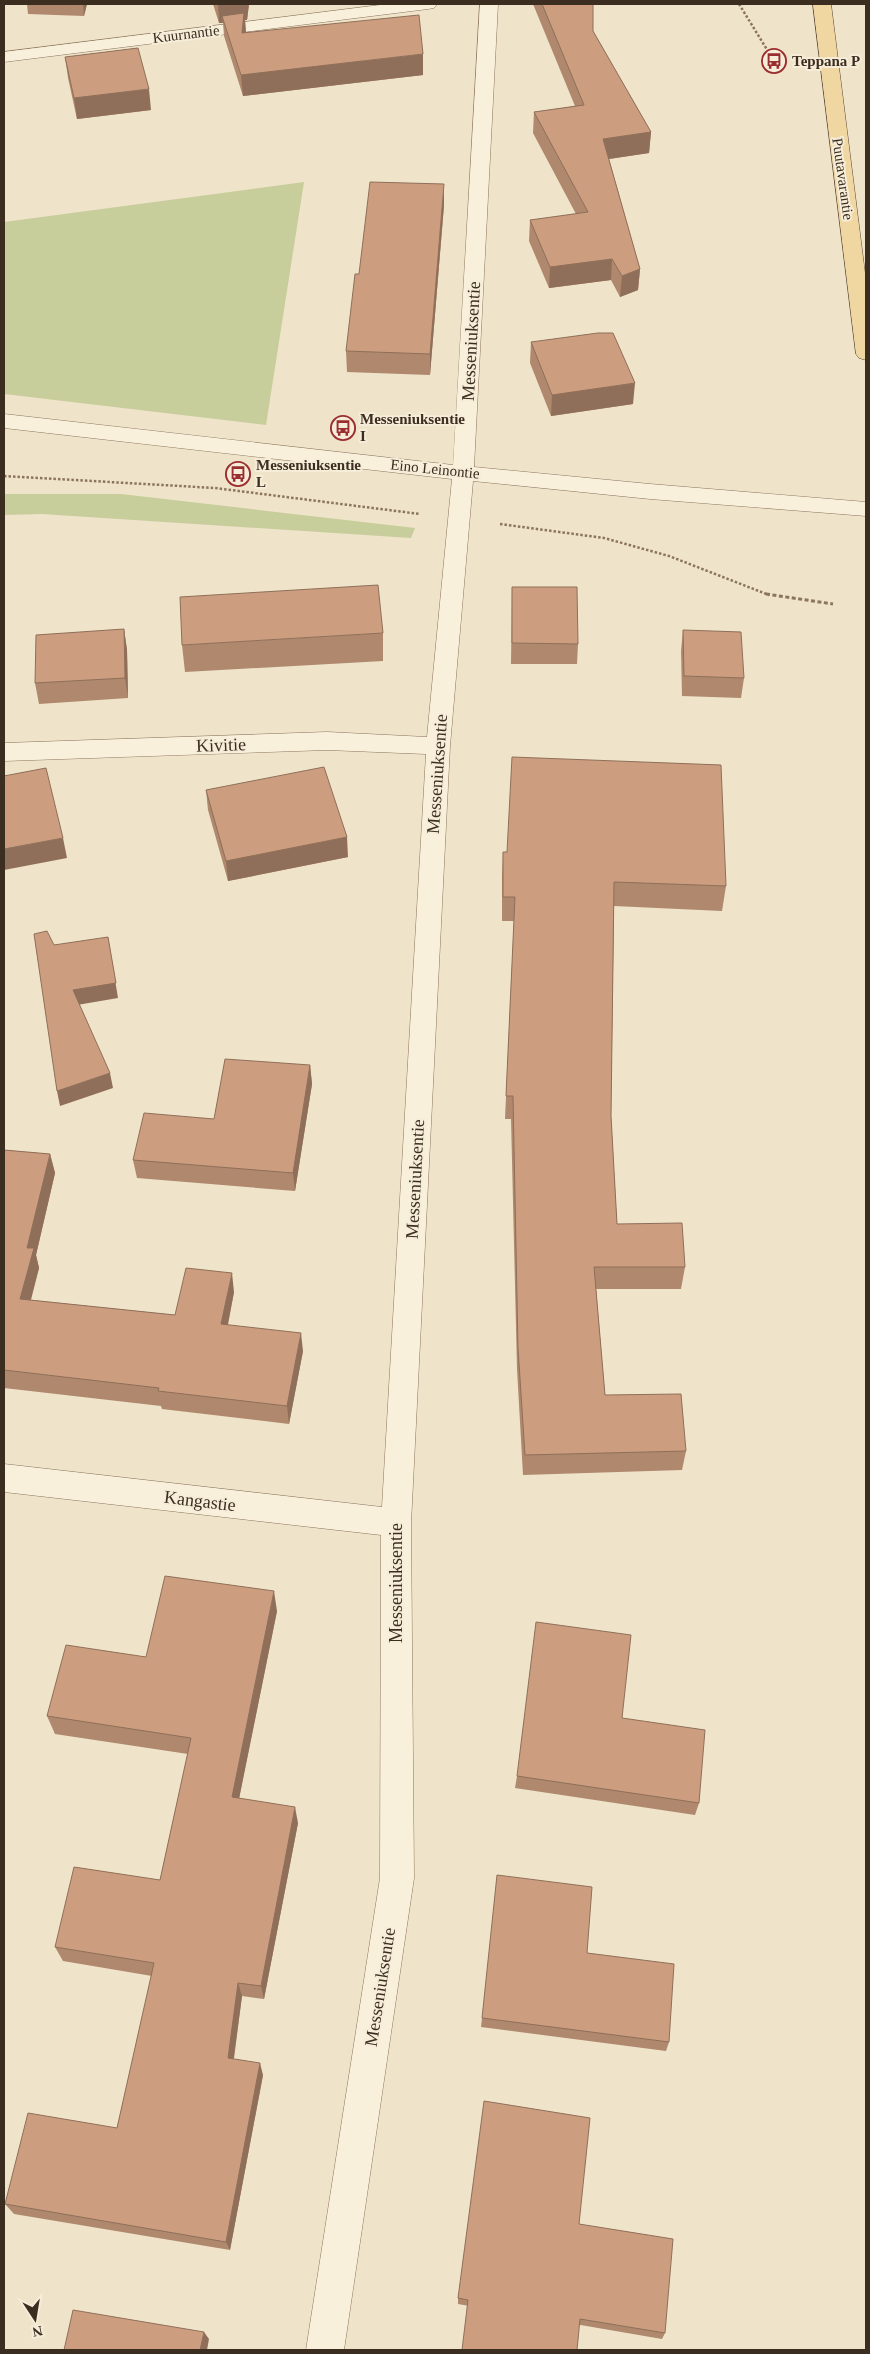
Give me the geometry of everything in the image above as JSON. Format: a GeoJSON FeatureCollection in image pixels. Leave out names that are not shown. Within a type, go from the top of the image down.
{"type":"FeatureCollection","features":[{"type":"Feature","properties":{"kind":"main road","name":"Puutavarantie"},"geometry":{"type":"LineString","coordinates":[[822,4],[835,120],[866,354]]}},
{"type":"Feature","properties":{"kind":"street","name":"Kuurnantie"},"geometry":{"type":"LineString","coordinates":[[4,57],[428,4]]}},
{"type":"Feature","properties":{"kind":"street","name":"Messeniuksentie"},"geometry":{"type":"LineString","coordinates":[[324,2350],[397,1878],[396,1523],[438,746],[463,472],[489,4]]}},
{"type":"Feature","properties":{"kind":"street","name":"Eino Leinontie"},"geometry":{"type":"LineString","coordinates":[[4,421],[736,500],[866,509]]}},
{"type":"Feature","properties":{"kind":"street","name":"Kivitie"},"geometry":{"type":"LineString","coordinates":[[4,752],[327,741],[438,746]]}},
{"type":"Feature","properties":{"kind":"street","name":"Kangastie"},"geometry":{"type":"LineString","coordinates":[[4,1478],[396,1523]]}},
{"type":"Feature","properties":{"kind":"path"},"geometry":{"type":"LineString","coordinates":[[738,4],[774,61]]}},
{"type":"Feature","properties":{"kind":"green space"},"geometry":{"type":"Polygon","coordinates":[[[304,182],[266,425],[4,394],[4,222],[304,182]]]}},
{"type":"Feature","properties":{"kind":"green space"},"geometry":{"type":"Polygon","coordinates":[[[4,494],[121,494],[415,528],[411,538],[42,514],[4,515],[4,494]]]}},
{"type":"Feature","properties":{"kind":"building"},"geometry":{"type":"Polygon","coordinates":[[[542,4],[593,4],[593,31],[651,132],[603,139],[640,269],[622,276],[612,259],[550,267],[530,220],[588,212],[534,112],[584,105],[542,4]]]}},
{"type":"Feature","properties":{"kind":"building"},"geometry":{"type":"Polygon","coordinates":[[[244,13],[242,33],[419,15],[423,54],[241,75],[222,16],[244,13]]]}},
{"type":"Feature","properties":{"kind":"building"},"geometry":{"type":"Polygon","coordinates":[[[138,48],[149,89],[74,98],[65,57],[138,48]]]}},
{"type":"Feature","properties":{"kind":"building"},"geometry":{"type":"Polygon","coordinates":[[[370,182],[444,184],[430,354],[346,351],[355,274],[359,274],[370,182]]]}},
{"type":"Feature","properties":{"kind":"building"},"geometry":{"type":"Polygon","coordinates":[[[598,333],[613,333],[635,383],[552,395],[531,342],[598,333]]]}},
{"type":"Feature","properties":{"kind":"building"},"geometry":{"type":"Polygon","coordinates":[[[378,585],[383,633],[182,645],[180,597],[378,585]]]}},
{"type":"Feature","properties":{"kind":"building"},"geometry":{"type":"Polygon","coordinates":[[[512,587],[577,587],[578,644],[512,643],[512,587]]]}},
{"type":"Feature","properties":{"kind":"building"},"geometry":{"type":"Polygon","coordinates":[[[124,629],[125,678],[35,683],[36,635],[124,629]]]}},
{"type":"Feature","properties":{"kind":"building"},"geometry":{"type":"Polygon","coordinates":[[[683,630],[741,632],[744,678],[684,676],[683,630]]]}},
{"type":"Feature","properties":{"kind":"building"},"geometry":{"type":"Polygon","coordinates":[[[512,757],[721,765],[726,886],[614,882],[611,1116],[617,1224],[682,1223],[685,1267],[594,1267],[605,1395],[681,1394],[686,1451],[525,1455],[518,1348],[513,1096],[506,1096],[515,897],[503,897],[503,852],[507,852],[512,757]]]}},
{"type":"Feature","properties":{"kind":"building"},"geometry":{"type":"Polygon","coordinates":[[[324,767],[347,837],[226,861],[206,790],[324,767]]]}},
{"type":"Feature","properties":{"kind":"building"},"geometry":{"type":"Polygon","coordinates":[[[46,768],[63,838],[4,849],[4,776],[46,768]]]}},
{"type":"Feature","properties":{"kind":"building"},"geometry":{"type":"Polygon","coordinates":[[[47,931],[54,945],[108,937],[116,983],[73,990],[110,1073],[57,1091],[34,934],[47,931]]]}},
{"type":"Feature","properties":{"kind":"building"},"geometry":{"type":"Polygon","coordinates":[[[225,1059],[310,1065],[293,1173],[133,1160],[144,1113],[214,1119],[225,1059]]]}},
{"type":"Feature","properties":{"kind":"building"},"geometry":{"type":"Polygon","coordinates":[[[4,1150],[50,1154],[27,1248],[34,1248],[20,1299],[175,1315],[186,1268],[232,1273],[221,1324],[301,1333],[287,1406],[158,1391],[159,1388],[4,1370],[4,1150]]]}},
{"type":"Feature","properties":{"kind":"building"},"geometry":{"type":"Polygon","coordinates":[[[165,1576],[274,1591],[232,1797],[295,1807],[261,1986],[238,1983],[228,2058],[260,2063],[226,2242],[5,2204],[28,2113],[117,2128],[154,1963],[55,1947],[74,1867],[160,1880],[191,1738],[47,1716],[66,1645],[146,1657],[165,1576]]]}},
{"type":"Feature","properties":{"kind":"building"},"geometry":{"type":"Polygon","coordinates":[[[536,1622],[631,1635],[622,1718],[705,1730],[699,1803],[517,1776],[536,1622]]]}},
{"type":"Feature","properties":{"kind":"building"},"geometry":{"type":"Polygon","coordinates":[[[497,1875],[592,1887],[587,1953],[674,1964],[669,2042],[482,2018],[497,1875]]]}},
{"type":"Feature","properties":{"kind":"building"},"geometry":{"type":"Polygon","coordinates":[[[484,2101],[590,2118],[579,2224],[673,2239],[665,2333],[580,2319],[577,2350],[462,2350],[468,2300],[458,2298],[484,2101]]]}},
{"type":"Feature","properties":{"kind":"building"},"geometry":{"type":"Polygon","coordinates":[[[73,2310],[204,2332],[200,2350],[64,2350],[73,2310]]]}},
{"type":"Feature","properties":{"kind":"place","name":"Teppana P"},"geometry":{"type":"Point","coordinates":[774,61]}},
{"type":"Feature","properties":{"kind":"place","name":"Messeniuksentie I"},"geometry":{"type":"Point","coordinates":[343,428]}},
{"type":"Feature","properties":{"kind":"place","name":"Messeniuksentie L"},"geometry":{"type":"Point","coordinates":[238,474]}}]}
